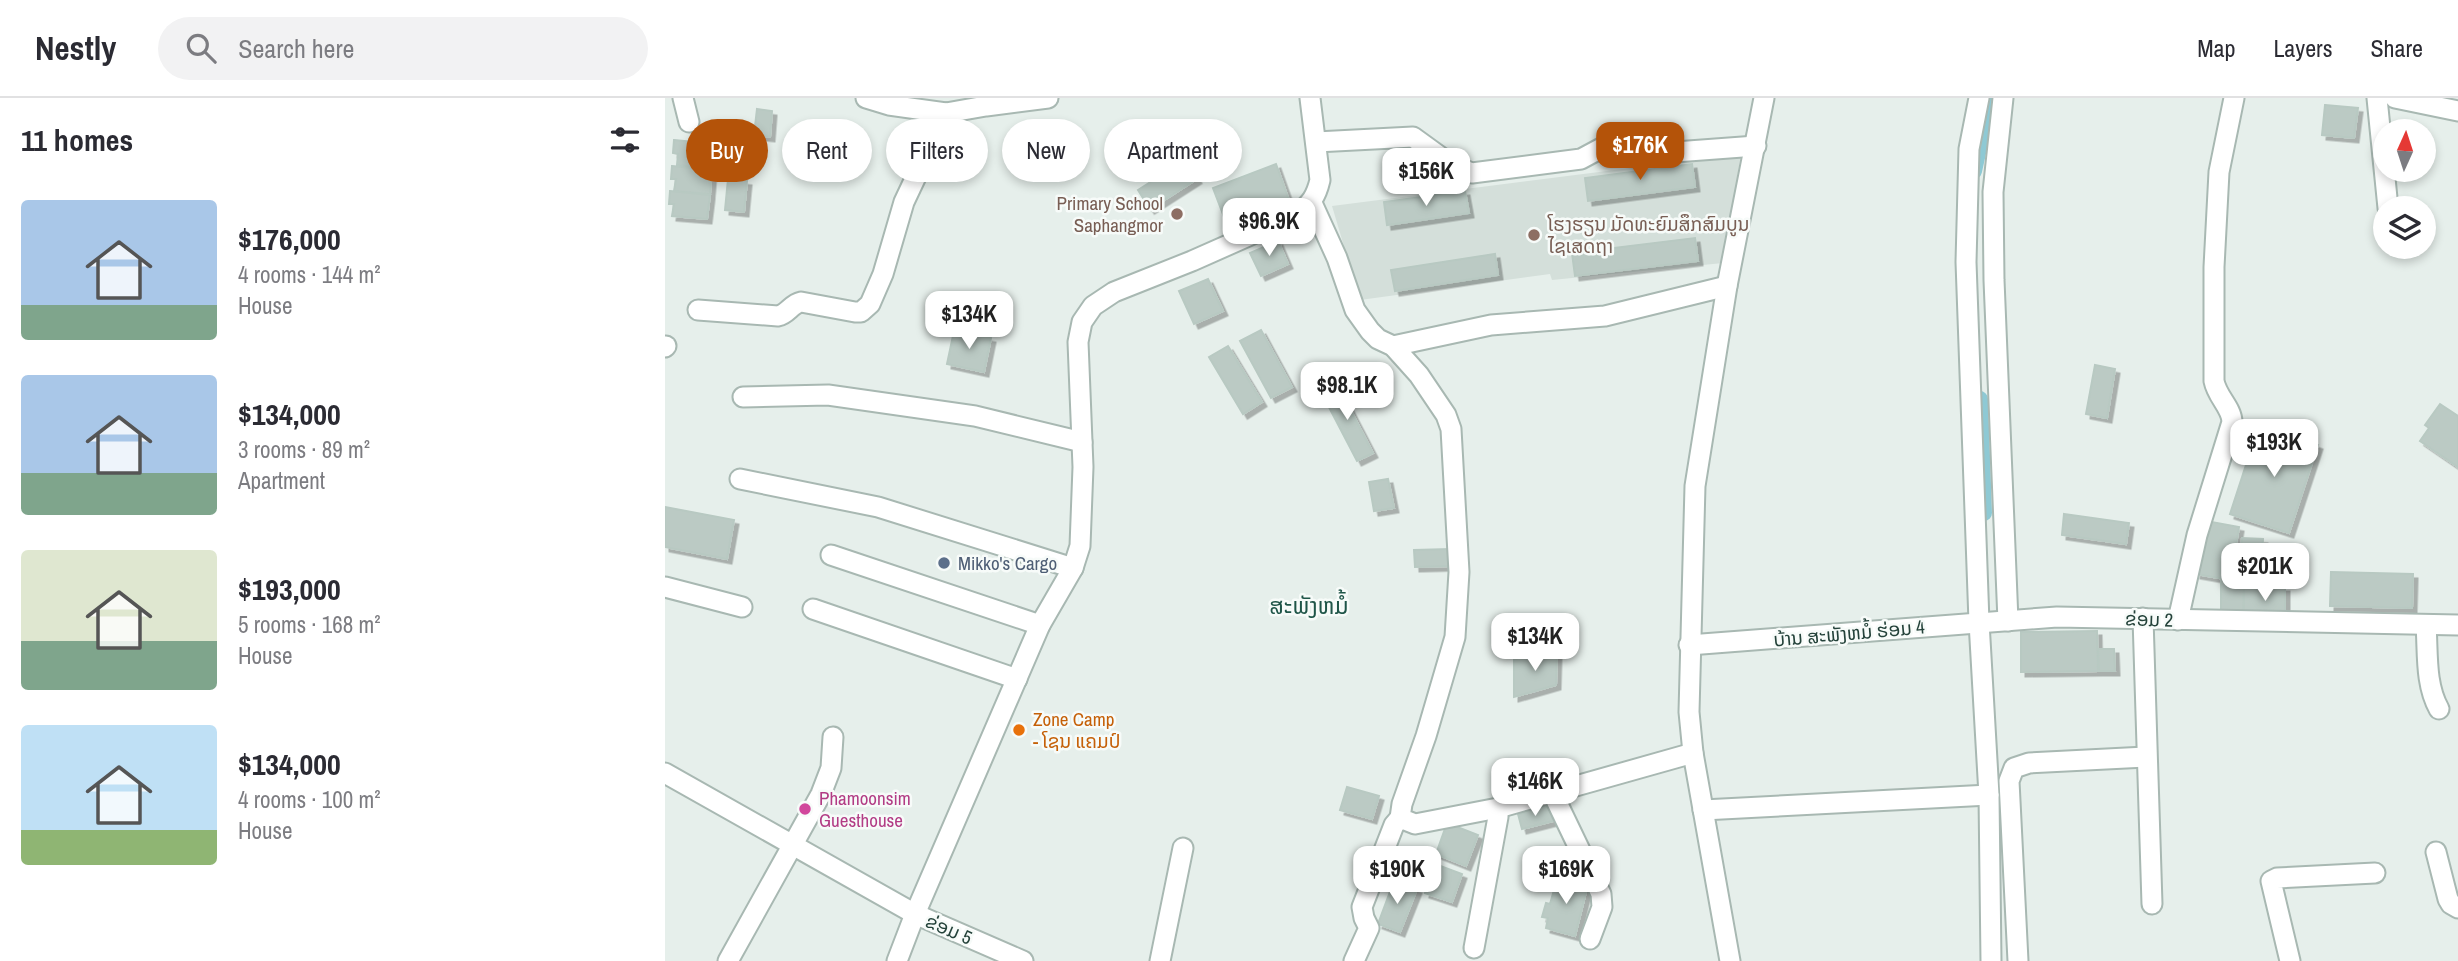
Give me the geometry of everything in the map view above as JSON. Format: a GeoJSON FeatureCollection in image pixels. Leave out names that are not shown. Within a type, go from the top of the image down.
{"type":"FeatureCollection","features":[{"type":"Feature","properties":{"kind":"street"},"geometry":{"type":"LineString","coordinates":[[683,98],[688,119]]}},
{"type":"Feature","properties":{"kind":"street"},"geometry":{"type":"LineString","coordinates":[[866,98],[889,105],[946,113],[1048,98]]}},
{"type":"Feature","properties":{"kind":"street"},"geometry":{"type":"LineString","coordinates":[[897,961],[1040,625],[1073,568],[1080,546],[1082,442],[1078,342],[1082,323],[1093,306],[1114,292],[1298,214],[1312,203],[1319,180],[1310,98]]}},
{"type":"Feature","properties":{"kind":"street"},"geometry":{"type":"LineString","coordinates":[[1730,961],[1693,752],[1689,712],[1695,486],[1727,286],[1765,98]]}},
{"type":"Feature","properties":{"kind":"street"},"geometry":{"type":"LineString","coordinates":[[1979,98],[1969,149],[1966,262],[1979,622],[1989,794],[1991,961]]}},
{"type":"Feature","properties":{"kind":"street"},"geometry":{"type":"LineString","coordinates":[[2003,98],[1993,192],[2008,621]]}},
{"type":"Feature","properties":{"kind":"street"},"geometry":{"type":"LineString","coordinates":[[2178,620],[2197,535],[2232,422],[2232,415],[2216,392],[2214,381],[2214,267],[2219,172],[2234,98]]}},
{"type":"Feature","properties":{"kind":"street"},"geometry":{"type":"LineString","coordinates":[[2377,98],[2387,196]]}},
{"type":"Feature","properties":{"kind":"street"},"geometry":{"type":"LineString","coordinates":[[2395,98],[2458,111]]}},
{"type":"Feature","properties":{"kind":"street"},"geometry":{"type":"LineString","coordinates":[[698,310],[778,316],[801,302],[855,312],[866,309],[874,298],[883,274],[904,202],[946,113]]}},
{"type":"Feature","properties":{"kind":"street"},"geometry":{"type":"LineString","coordinates":[[1316,142],[1413,137],[1453,166],[1472,173],[1581,159],[1622,137],[1635,135],[1675,152],[1756,146]]}},
{"type":"Feature","properties":{"kind":"street"},"geometry":{"type":"LineString","coordinates":[[1312,203],[1337,258],[1355,310],[1370,331],[1378,339],[1393,346],[1419,375],[1446,415],[1451,429],[1459,572],[1455,637],[1426,736],[1402,804],[1400,818],[1394,825],[1362,907],[1369,928],[1353,961]]}},
{"type":"Feature","properties":{"kind":"street"},"geometry":{"type":"LineString","coordinates":[[1393,346],[1491,325],[1605,316],[1727,286]]}},
{"type":"Feature","properties":{"kind":"street"},"geometry":{"type":"LineString","coordinates":[[743,397],[828,395],[975,416],[1082,442]]}},
{"type":"Feature","properties":{"kind":"street"},"geometry":{"type":"LineString","coordinates":[[740,479],[879,507],[1073,568]]}},
{"type":"Feature","properties":{"kind":"street"},"geometry":{"type":"LineString","coordinates":[[831,555],[1040,625]]}},
{"type":"Feature","properties":{"kind":"street"},"geometry":{"type":"LineString","coordinates":[[665,587],[742,607]]}},
{"type":"Feature","properties":{"kind":"street"},"geometry":{"type":"LineString","coordinates":[[813,609],[1017,679]]}},
{"type":"Feature","properties":{"kind":"street","name":"ຂ່ອມ 2"},"geometry":{"type":"LineString","coordinates":[[2008,621],[2057,617],[2458,625]]}},
{"type":"Feature","properties":{"kind":"street"},"geometry":{"type":"LineString","coordinates":[[2143,618],[2152,904]]}},
{"type":"Feature","properties":{"kind":"street","name":"ບ້ານ ສະພັງຫມໍ້ ຮ່ອມ 4"},"geometry":{"type":"LineString","coordinates":[[1689,645],[2008,621]]}},
{"type":"Feature","properties":{"kind":"street"},"geometry":{"type":"LineString","coordinates":[[2427,625],[2429,682],[2439,709]]}},
{"type":"Feature","properties":{"kind":"street"},"geometry":{"type":"LineString","coordinates":[[728,961],[827,781],[833,757],[834,737]]}},
{"type":"Feature","properties":{"kind":"street"},"geometry":{"type":"LineString","coordinates":[[1400,818],[1415,824],[1498,808],[1693,752]]}},
{"type":"Feature","properties":{"kind":"street"},"geometry":{"type":"LineString","coordinates":[[2018,961],[2009,781],[2014,768],[2029,763],[2146,757]]}},
{"type":"Feature","properties":{"kind":"street","name":"ຂ່ອມ 5"},"geometry":{"type":"LineString","coordinates":[[665,773],[915,915],[1023,961]]}},
{"type":"Feature","properties":{"kind":"street"},"geometry":{"type":"LineString","coordinates":[[1553,794],[1601,894],[1602,907],[1590,939]]}},
{"type":"Feature","properties":{"kind":"street"},"geometry":{"type":"LineString","coordinates":[[1703,810],[1989,794]]}},
{"type":"Feature","properties":{"kind":"street"},"geometry":{"type":"LineString","coordinates":[[1474,948],[1498,808]]}},
{"type":"Feature","properties":{"kind":"street"},"geometry":{"type":"LineString","coordinates":[[1160,961],[1183,848]]}},
{"type":"Feature","properties":{"kind":"street"},"geometry":{"type":"LineString","coordinates":[[2436,852],[2448,899],[2458,908]]}},
{"type":"Feature","properties":{"kind":"street"},"geometry":{"type":"LineString","coordinates":[[2290,961],[2271,881],[2277,878],[2375,873]]}},
{"type":"Feature","properties":{"kind":"shaded area","name":"ໂຮງຮຽນ ມັດທະຍົມສຶກສົມບູນ ໄຊເສດຖາ"},"geometry":{"type":"Polygon","coordinates":[[[1741,154],[1723,263],[1552,280],[1550,274],[1360,300],[1332,206],[1741,154]]]}},
{"type":"Feature","properties":{"kind":"building"},"geometry":{"type":"Polygon","coordinates":[[[2325,105],[2358,108],[2354,138],[2322,135],[2325,105]]]}},
{"type":"Feature","properties":{"kind":"building"},"geometry":{"type":"Polygon","coordinates":[[[757,109],[772,111],[770,137],[768,119],[756,119],[757,109]]]}},
{"type":"Feature","properties":{"kind":"building"},"geometry":{"type":"Polygon","coordinates":[[[674,140],[686,141],[686,166],[677,165],[678,154],[673,153],[674,140]]]}},
{"type":"Feature","properties":{"kind":"building"},"geometry":{"type":"Polygon","coordinates":[[[1276,164],[1291,206],[1229,230],[1213,188],[1229,182],[1242,182],[1242,177],[1276,164]]]}},
{"type":"Feature","properties":{"kind":"building"},"geometry":{"type":"Polygon","coordinates":[[[1692,164],[1695,187],[1588,201],[1585,178],[1692,164]]]}},
{"type":"Feature","properties":{"kind":"building"},"geometry":{"type":"Polygon","coordinates":[[[672,166],[686,167],[686,182],[711,182],[710,194],[674,191],[676,179],[671,179],[672,166]]]}},
{"type":"Feature","properties":{"kind":"building"},"geometry":{"type":"Polygon","coordinates":[[[728,182],[747,182],[744,212],[725,210],[728,182]]]}},
{"type":"Feature","properties":{"kind":"building"},"geometry":{"type":"Polygon","coordinates":[[[1151,182],[1192,182],[1150,209],[1138,190],[1151,182]]]}},
{"type":"Feature","properties":{"kind":"building"},"geometry":{"type":"Polygon","coordinates":[[[670,191],[710,195],[707,219],[672,216],[674,204],[669,204],[670,191]]]}},
{"type":"Feature","properties":{"kind":"building"},"geometry":{"type":"Polygon","coordinates":[[[1465,191],[1469,213],[1387,225],[1384,202],[1465,191]]]}},
{"type":"Feature","properties":{"kind":"building"},"geometry":{"type":"Polygon","coordinates":[[[1695,238],[1698,261],[1575,276],[1572,253],[1695,238]]]}},
{"type":"Feature","properties":{"kind":"building"},"geometry":{"type":"Polygon","coordinates":[[[1278,241],[1288,264],[1261,276],[1250,253],[1278,241]]]}},
{"type":"Feature","properties":{"kind":"building"},"geometry":{"type":"Polygon","coordinates":[[[1495,254],[1498,275],[1395,291],[1391,270],[1495,254]]]}},
{"type":"Feature","properties":{"kind":"building"},"geometry":{"type":"Polygon","coordinates":[[[1208,279],[1223,311],[1194,324],[1179,291],[1208,279]]]}},
{"type":"Feature","properties":{"kind":"building"},"geometry":{"type":"Polygon","coordinates":[[[1261,330],[1292,387],[1271,398],[1240,341],[1261,330]]]}},
{"type":"Feature","properties":{"kind":"building"},"geometry":{"type":"Polygon","coordinates":[[[954,331],[991,338],[984,372],[947,364],[954,331]]]}},
{"type":"Feature","properties":{"kind":"building"},"geometry":{"type":"Polygon","coordinates":[[[1228,346],[1262,402],[1243,414],[1209,357],[1228,346]]]}},
{"type":"Feature","properties":{"kind":"building"},"geometry":{"type":"Polygon","coordinates":[[[2095,365],[2115,369],[2107,418],[2086,414],[2095,365]]]}},
{"type":"Feature","properties":{"kind":"building"},"geometry":{"type":"Polygon","coordinates":[[[1337,384],[1373,453],[1357,461],[1321,392],[1337,384]]]}},
{"type":"Feature","properties":{"kind":"building"},"geometry":{"type":"Polygon","coordinates":[[[2440,404],[2458,416],[2458,467],[2420,441],[2429,428],[2425,425],[2440,404]]]}},
{"type":"Feature","properties":{"kind":"building"},"geometry":{"type":"Polygon","coordinates":[[[2259,425],[2318,445],[2289,533],[2230,514],[2259,425]]]}},
{"type":"Feature","properties":{"kind":"building"},"geometry":{"type":"Polygon","coordinates":[[[1388,479],[1394,508],[1374,511],[1369,482],[1388,479]]]}},
{"type":"Feature","properties":{"kind":"building"},"geometry":{"type":"Polygon","coordinates":[[[665,507],[734,520],[727,559],[665,547],[665,507]]]}},
{"type":"Feature","properties":{"kind":"building"},"geometry":{"type":"Polygon","coordinates":[[[2064,514],[2129,523],[2126,544],[2062,535],[2064,514]]]}},
{"type":"Feature","properties":{"kind":"building"},"geometry":{"type":"Polygon","coordinates":[[[2206,521],[2239,527],[2230,580],[2196,574],[2206,521]]]}},
{"type":"Feature","properties":{"kind":"building"},"geometry":{"type":"Polygon","coordinates":[[[2242,538],[2263,539],[2261,581],[2240,579],[2242,538]]]}},
{"type":"Feature","properties":{"kind":"building"},"geometry":{"type":"Polygon","coordinates":[[[1450,549],[1450,566],[1415,567],[1414,550],[1450,549]]]}},
{"type":"Feature","properties":{"kind":"building"},"geometry":{"type":"Polygon","coordinates":[[[2331,572],[2413,574],[2412,608],[2330,606],[2331,572]]]}},
{"type":"Feature","properties":{"kind":"building"},"geometry":{"type":"Polygon","coordinates":[[[2221,581],[2244,581],[2243,618],[2221,618],[2221,581]]]}},
{"type":"Feature","properties":{"kind":"building"},"geometry":{"type":"Polygon","coordinates":[[[2244,587],[2285,587],[2285,619],[2244,618],[2244,587]]]}},
{"type":"Feature","properties":{"kind":"building"},"geometry":{"type":"Polygon","coordinates":[[[2097,631],[2098,671],[2021,672],[2021,632],[2097,631]]]}},
{"type":"Feature","properties":{"kind":"building"},"geometry":{"type":"Polygon","coordinates":[[[2098,649],[2114,649],[2115,671],[2099,671],[2098,649]]]}},
{"type":"Feature","properties":{"kind":"building"},"geometry":{"type":"Polygon","coordinates":[[[1557,650],[1556,685],[1514,697],[1514,659],[1557,650]]]}},
{"type":"Feature","properties":{"kind":"building"},"geometry":{"type":"Polygon","coordinates":[[[1347,787],[1379,796],[1372,819],[1340,810],[1347,787]]]}},
{"type":"Feature","properties":{"kind":"building"},"geometry":{"type":"Polygon","coordinates":[[[1549,806],[1553,821],[1522,829],[1518,814],[1549,806]]]}},
{"type":"Feature","properties":{"kind":"building"},"geometry":{"type":"Polygon","coordinates":[[[1447,823],[1478,835],[1466,866],[1436,854],[1447,823]]]}},
{"type":"Feature","properties":{"kind":"building"},"geometry":{"type":"Polygon","coordinates":[[[1435,864],[1462,874],[1452,902],[1425,893],[1435,864]]]}},
{"type":"Feature","properties":{"kind":"building"},"geometry":{"type":"Polygon","coordinates":[[[1558,876],[1588,884],[1575,936],[1546,928],[1548,918],[1542,917],[1546,903],[1550,904],[1558,876]]]}},
{"type":"Feature","properties":{"kind":"building"},"geometry":{"type":"Polygon","coordinates":[[[1394,881],[1417,889],[1400,932],[1378,924],[1394,881]]]}},
{"type":"Feature","properties":{"kind":"waterway"},"geometry":{"type":"LineString","coordinates":[[1974,171],[1990,98]]}},
{"type":"Feature","properties":{"kind":"waterway"},"geometry":{"type":"LineString","coordinates":[[1980,399],[1984,513]]}},
{"type":"Feature","properties":{"kind":"place","name":"Primary School Saphangmor"},"geometry":{"type":"Point","coordinates":[1177,214]}},
{"type":"Feature","properties":{"kind":"place","name":"ໂຮງຮຽນ ມັດທະຍົມສຶກສົມບູນ ໄຊເສດຖາ"},"geometry":{"type":"Point","coordinates":[1534,235]}},
{"type":"Feature","properties":{"kind":"place","name":"Mikko's Cargo"},"geometry":{"type":"Point","coordinates":[944,563]}},
{"type":"Feature","properties":{"kind":"place","name":"Zone Camp - ໂຊນ ແຄມປ໌"},"geometry":{"type":"Point","coordinates":[1019,730]}},
{"type":"Feature","properties":{"kind":"place","name":"Phamoonsim Guesthouse"},"geometry":{"type":"Point","coordinates":[805,809]}},
{"type":"Feature","properties":{"kind":"district","name":"ສະພັງຫມໍ້"},"geometry":{"type":"Point","coordinates":[1309,606]}}]}
